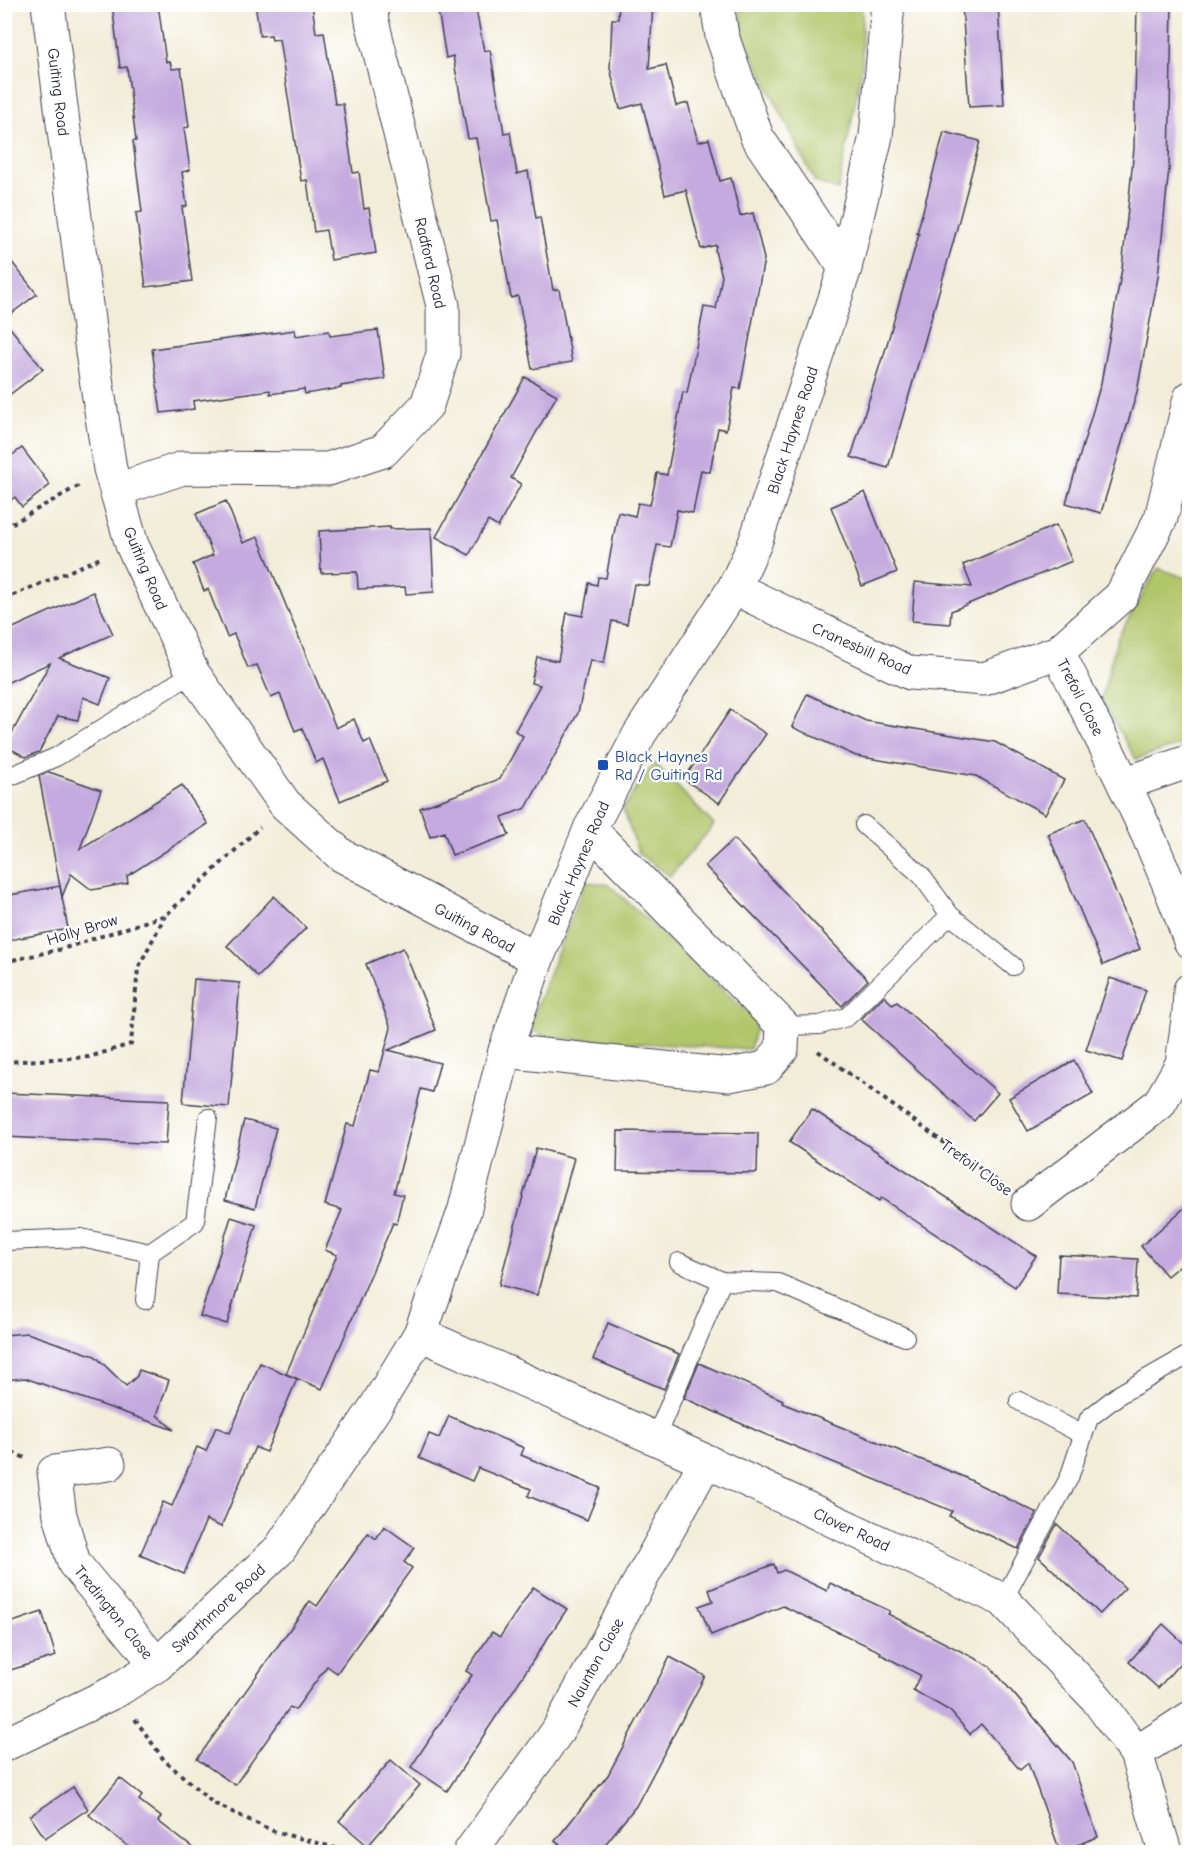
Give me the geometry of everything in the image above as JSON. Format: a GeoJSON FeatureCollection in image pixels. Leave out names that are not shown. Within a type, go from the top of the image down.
{"type":"FeatureCollection","features":[{"type":"Feature","properties":{"kind":"street","name":"Guiting Road"},"geometry":{"type":"LineString","coordinates":[[48,4],[92,352],[113,479],[132,544],[193,673],[285,804],[341,855],[537,960]]}},
{"type":"Feature","properties":{"kind":"street","name":"Radford Road"},"geometry":{"type":"LineString","coordinates":[[113,479],[183,468],[328,470],[383,451],[427,405],[443,354],[443,306],[372,21],[370,4]]}},
{"type":"Feature","properties":{"kind":"street"},"geometry":{"type":"LineString","coordinates":[[717,4],[722,36],[757,137],[845,268]]}},
{"type":"Feature","properties":{"kind":"street","name":"Black Haynes Road"},"geometry":{"type":"LineString","coordinates":[[375,1408],[420,1334],[464,1212],[505,1051],[537,960],[590,829],[639,735],[734,588],[755,543],[845,268],[876,136],[888,4]]}},
{"type":"Feature","properties":{"kind":"street","name":"Cranesbill Road"},"geometry":{"type":"LineString","coordinates":[[734,588],[910,673],[984,679],[1058,652],[1121,596],[1161,518],[1190,398]]}},
{"type":"Feature","properties":{"kind":"street","name":"Trefoil Close"},"geometry":{"type":"LineString","coordinates":[[1058,652],[1124,784],[1180,912],[1190,941]]}},
{"type":"Feature","properties":{"kind":"street"},"geometry":{"type":"LineString","coordinates":[[1124,784],[1190,761]]}},
{"type":"Feature","properties":{"kind":"street"},"geometry":{"type":"LineString","coordinates":[[505,1051],[729,1075],[766,1068],[782,1048],[783,1026],[590,829]]}},
{"type":"Feature","properties":{"kind":"street","name":"Trefoil Close"},"geometry":{"type":"LineString","coordinates":[[1028,1204],[1159,1104],[1182,1064],[1190,990]]}},
{"type":"Feature","properties":{"kind":"street","name":"Clover Road"},"geometry":{"type":"LineString","coordinates":[[420,1334],[706,1461],[1003,1600],[1097,1699],[1136,1754],[1165,1852]]}},
{"type":"Feature","properties":{"kind":"street","name":"Swarthmore Road"},"geometry":{"type":"LineString","coordinates":[[4,1745],[116,1691],[157,1665],[279,1550],[375,1408]]}},
{"type":"Feature","properties":{"kind":"street","name":"Naunton Close"},"geometry":{"type":"LineString","coordinates":[[470,1852],[557,1732],[706,1461]]}},
{"type":"Feature","properties":{"kind":"street","name":"Tredington Close"},"geometry":{"type":"LineString","coordinates":[[109,1464],[54,1472],[60,1515],[74,1563],[157,1665]]}},
{"type":"Feature","properties":{"kind":"street"},"geometry":{"type":"LineString","coordinates":[[1136,1754],[1190,1718]]}},
{"type":"Feature","properties":{"kind":"lane"},"geometry":{"type":"LineString","coordinates":[[4,779],[56,757],[193,673]]}},
{"type":"Feature","properties":{"kind":"lane"},"geometry":{"type":"LineString","coordinates":[[864,825],[921,875],[950,915],[1013,966]]}},
{"type":"Feature","properties":{"kind":"lane"},"geometry":{"type":"LineString","coordinates":[[783,1026],[819,1025],[847,1017],[950,915]]}},
{"type":"Feature","properties":{"kind":"lane"},"geometry":{"type":"LineString","coordinates":[[4,1241],[81,1238],[150,1253],[195,1222],[208,1118]]}},
{"type":"Feature","properties":{"kind":"lane"},"geometry":{"type":"LineString","coordinates":[[145,1300],[150,1253]]}},
{"type":"Feature","properties":{"kind":"lane"},"geometry":{"type":"LineString","coordinates":[[679,1262],[722,1281],[778,1283],[904,1337]]}},
{"type":"Feature","properties":{"kind":"lane"},"geometry":{"type":"LineString","coordinates":[[656,1439],[722,1281]]}},
{"type":"Feature","properties":{"kind":"lane"},"geometry":{"type":"LineString","coordinates":[[1003,1600],[1069,1478],[1089,1418],[1112,1400],[1190,1354]]}},
{"type":"Feature","properties":{"kind":"lane"},"geometry":{"type":"LineString","coordinates":[[1019,1401],[1083,1435]]}},
{"type":"Feature","properties":{"kind":"path"},"geometry":{"type":"LineString","coordinates":[[4,528],[113,479]]}},
{"type":"Feature","properties":{"kind":"path"},"geometry":{"type":"LineString","coordinates":[[4,599],[132,544]]}},
{"type":"Feature","properties":{"kind":"path","name":"Holly Brow"},"geometry":{"type":"LineString","coordinates":[[4,1062],[89,1058],[131,1044],[138,968],[166,915],[285,804]]}},
{"type":"Feature","properties":{"kind":"path","name":"Holly Brow"},"geometry":{"type":"LineString","coordinates":[[4,962],[62,949],[166,915]]}},
{"type":"Feature","properties":{"kind":"path","name":"Trefoil Close"},"geometry":{"type":"LineString","coordinates":[[783,1026],[1028,1204]]}},
{"type":"Feature","properties":{"kind":"path"},"geometry":{"type":"LineString","coordinates":[[116,1691],[164,1760],[213,1803],[273,1831],[350,1852]]}},
{"type":"Feature","properties":{"kind":"green space"},"geometry":{"type":"Polygon","coordinates":[[[739,5],[862,5],[862,67],[838,190],[815,182],[744,38],[739,5]]]}},
{"type":"Feature","properties":{"kind":"green space"},"geometry":{"type":"Polygon","coordinates":[[[1158,568],[1189,579],[1189,742],[1136,759],[1101,700],[1117,639],[1158,568]]]}},
{"type":"Feature","properties":{"kind":"green space"},"geometry":{"type":"Polygon","coordinates":[[[655,763],[714,825],[670,876],[639,854],[623,809],[655,763]]]}},
{"type":"Feature","properties":{"kind":"green space"},"geometry":{"type":"Polygon","coordinates":[[[585,882],[608,884],[756,1020],[750,1049],[544,1038],[529,1026],[585,882]]]}},
{"type":"Feature","properties":{"kind":"building"},"geometry":{"type":"Polygon","coordinates":[[[112,4],[158,4],[166,62],[170,62],[172,69],[181,68],[189,127],[184,128],[190,170],[182,172],[187,206],[182,207],[192,281],[146,287],[136,213],[142,212],[133,141],[136,141],[127,67],[120,68],[112,4]]]}},
{"type":"Feature","properties":{"kind":"building"},"geometry":{"type":"Polygon","coordinates":[[[255,4],[312,4],[316,33],[324,32],[335,104],[343,104],[353,173],[359,172],[364,209],[369,208],[376,253],[331,260],[326,230],[314,232],[307,180],[301,181],[279,39],[272,40],[271,35],[260,36],[255,4]]]}},
{"type":"Feature","properties":{"kind":"building"},"geometry":{"type":"Polygon","coordinates":[[[437,4],[475,4],[484,51],[490,50],[504,133],[510,132],[517,174],[528,171],[536,218],[540,217],[553,290],[559,289],[572,362],[532,369],[518,296],[511,298],[497,220],[491,221],[476,138],[468,139],[453,56],[446,58],[437,4]]]}},
{"type":"Feature","properties":{"kind":"building"},"geometry":{"type":"Polygon","coordinates":[[[619,4],[653,4],[649,69],[666,65],[676,106],[688,103],[698,142],[709,139],[720,181],[731,178],[740,216],[753,213],[764,259],[740,389],[734,388],[726,430],[718,428],[710,472],[701,470],[693,513],[677,510],[670,547],[657,545],[649,586],[634,584],[627,624],[612,621],[604,663],[590,660],[578,713],[526,808],[502,817],[509,835],[452,855],[444,832],[430,837],[420,808],[500,779],[523,736],[515,731],[540,685],[531,683],[537,657],[558,661],[567,613],[583,616],[589,583],[597,585],[598,577],[606,578],[618,512],[635,516],[638,503],[650,505],[657,473],[667,475],[683,392],[687,393],[704,307],[716,309],[722,276],[715,251],[716,245],[701,249],[686,190],[665,195],[642,103],[620,109],[610,68],[612,19],[618,19],[619,4]]]}},
{"type":"Feature","properties":{"kind":"building"},"geometry":{"type":"Polygon","coordinates":[[[962,4],[998,4],[1004,105],[969,107],[962,4]]]}},
{"type":"Feature","properties":{"kind":"building"},"geometry":{"type":"Polygon","coordinates":[[[1137,4],[1172,4],[1169,168],[1158,277],[1137,392],[1101,513],[1066,503],[1101,383],[1122,269],[1134,148],[1137,4]]]}},
{"type":"Feature","properties":{"kind":"building"},"geometry":{"type":"Polygon","coordinates":[[[944,132],[980,141],[888,468],[851,457],[919,234],[917,233],[944,132]]]}},
{"type":"Feature","properties":{"kind":"building"},"geometry":{"type":"Polygon","coordinates":[[[4,252],[37,294],[4,319],[4,252]]]}},
{"type":"Feature","properties":{"kind":"building"},"geometry":{"type":"Polygon","coordinates":[[[4,320],[43,369],[4,399],[4,320]]]}},
{"type":"Feature","properties":{"kind":"building"},"geometry":{"type":"Polygon","coordinates":[[[295,330],[296,336],[329,331],[330,336],[378,330],[385,379],[305,394],[304,389],[270,394],[270,390],[193,401],[194,409],[161,413],[152,349],[295,330]]]}},
{"type":"Feature","properties":{"kind":"building"},"geometry":{"type":"Polygon","coordinates":[[[525,377],[557,395],[511,478],[521,484],[498,527],[488,521],[469,555],[436,537],[525,377]]]}},
{"type":"Feature","properties":{"kind":"building"},"geometry":{"type":"Polygon","coordinates":[[[22,448],[50,485],[22,507],[15,497],[4,505],[4,461],[22,448]]]}},
{"type":"Feature","properties":{"kind":"building"},"geometry":{"type":"Polygon","coordinates":[[[865,492],[897,572],[862,586],[831,507],[865,492]]]}},
{"type":"Feature","properties":{"kind":"building"},"geometry":{"type":"Polygon","coordinates":[[[226,501],[243,543],[258,537],[336,728],[354,719],[364,743],[370,740],[387,781],[340,801],[323,759],[316,763],[302,728],[295,731],[280,694],[271,698],[257,665],[248,668],[234,634],[227,637],[208,589],[204,591],[193,564],[213,555],[196,514],[226,501]]]}},
{"type":"Feature","properties":{"kind":"building"},"geometry":{"type":"Polygon","coordinates":[[[1056,525],[1072,561],[951,611],[950,624],[912,621],[915,582],[972,587],[963,565],[1056,525]]]}},
{"type":"Feature","properties":{"kind":"building"},"geometry":{"type":"Polygon","coordinates":[[[390,527],[390,529],[431,528],[434,592],[406,594],[405,587],[358,589],[357,572],[321,573],[319,531],[390,527]]]}},
{"type":"Feature","properties":{"kind":"building"},"geometry":{"type":"Polygon","coordinates":[[[93,592],[113,634],[59,658],[110,678],[100,704],[83,697],[78,720],[58,716],[39,752],[26,757],[5,746],[50,663],[4,684],[4,632],[93,592]]]}},
{"type":"Feature","properties":{"kind":"building"},"geometry":{"type":"Polygon","coordinates":[[[807,694],[866,721],[995,742],[1064,780],[1045,814],[976,776],[856,756],[792,727],[807,694]]]}},
{"type":"Feature","properties":{"kind":"building"},"geometry":{"type":"Polygon","coordinates":[[[730,710],[766,734],[719,803],[684,779],[730,710]]]}},
{"type":"Feature","properties":{"kind":"building"},"geometry":{"type":"Polygon","coordinates":[[[49,772],[101,790],[80,849],[182,785],[208,824],[127,876],[128,883],[92,890],[71,874],[62,897],[39,776],[49,772]]]}},
{"type":"Feature","properties":{"kind":"building"},"geometry":{"type":"Polygon","coordinates":[[[1085,819],[1140,949],[1103,965],[1048,834],[1085,819]]]}},
{"type":"Feature","properties":{"kind":"building"},"geometry":{"type":"Polygon","coordinates":[[[734,839],[868,980],[842,1006],[705,866],[734,839]]]}},
{"type":"Feature","properties":{"kind":"building"},"geometry":{"type":"Polygon","coordinates":[[[60,886],[68,929],[4,941],[4,896],[60,886]]]}},
{"type":"Feature","properties":{"kind":"building"},"geometry":{"type":"Polygon","coordinates":[[[274,896],[306,928],[258,977],[227,946],[274,896]]]}},
{"type":"Feature","properties":{"kind":"building"},"geometry":{"type":"Polygon","coordinates":[[[403,948],[436,1030],[388,1050],[440,1063],[432,1092],[421,1089],[394,1193],[403,1195],[396,1224],[393,1223],[322,1389],[286,1374],[337,1255],[325,1250],[342,1210],[325,1205],[347,1124],[355,1126],[370,1070],[379,1072],[391,1028],[366,964],[403,948]]]}},
{"type":"Feature","properties":{"kind":"building"},"geometry":{"type":"Polygon","coordinates":[[[1110,978],[1146,990],[1122,1061],[1086,1050],[1110,978]]]}},
{"type":"Feature","properties":{"kind":"building"},"geometry":{"type":"Polygon","coordinates":[[[194,979],[240,983],[229,1107],[183,1103],[194,979]]]}},
{"type":"Feature","properties":{"kind":"building"},"geometry":{"type":"Polygon","coordinates":[[[884,996],[893,1005],[897,1002],[998,1093],[974,1121],[861,1019],[884,996]]]}},
{"type":"Feature","properties":{"kind":"building"},"geometry":{"type":"Polygon","coordinates":[[[1074,1060],[1093,1094],[1028,1131],[1009,1098],[1074,1060]]]}},
{"type":"Feature","properties":{"kind":"building"},"geometry":{"type":"Polygon","coordinates":[[[4,1093],[169,1100],[166,1144],[4,1137],[4,1093]]]}},
{"type":"Feature","properties":{"kind":"building"},"geometry":{"type":"Polygon","coordinates":[[[812,1109],[1036,1256],[1015,1287],[881,1198],[879,1201],[789,1142],[812,1109]]]}},
{"type":"Feature","properties":{"kind":"building"},"geometry":{"type":"Polygon","coordinates":[[[244,1120],[276,1128],[255,1208],[225,1200],[244,1120]]]}},
{"type":"Feature","properties":{"kind":"building"},"geometry":{"type":"Polygon","coordinates":[[[618,1131],[758,1133],[757,1173],[617,1171],[618,1131]]]}},
{"type":"Feature","properties":{"kind":"building"},"geometry":{"type":"Polygon","coordinates":[[[536,1148],[574,1158],[537,1295],[499,1285],[536,1148]]]}},
{"type":"Feature","properties":{"kind":"building"},"geometry":{"type":"Polygon","coordinates":[[[1190,1203],[1190,1257],[1167,1276],[1141,1246],[1190,1203]]]}},
{"type":"Feature","properties":{"kind":"building"},"geometry":{"type":"Polygon","coordinates":[[[231,1217],[256,1225],[227,1324],[200,1316],[231,1217]]]}},
{"type":"Feature","properties":{"kind":"building"},"geometry":{"type":"Polygon","coordinates":[[[1059,1255],[1138,1259],[1136,1298],[1057,1294],[1059,1255]]]}},
{"type":"Feature","properties":{"kind":"building"},"geometry":{"type":"Polygon","coordinates":[[[608,1323],[679,1354],[664,1389],[593,1359],[608,1323]]]}},
{"type":"Feature","properties":{"kind":"building"},"geometry":{"type":"Polygon","coordinates":[[[27,1333],[95,1356],[126,1386],[137,1376],[139,1370],[169,1380],[157,1415],[174,1430],[25,1378],[4,1380],[4,1335],[27,1333]]]}},
{"type":"Feature","properties":{"kind":"building"},"geometry":{"type":"Polygon","coordinates":[[[260,1363],[297,1379],[266,1452],[255,1447],[221,1527],[206,1520],[184,1574],[140,1555],[163,1502],[172,1506],[197,1447],[206,1451],[216,1427],[230,1433],[260,1363]]]}},
{"type":"Feature","properties":{"kind":"building"},"geometry":{"type":"Polygon","coordinates":[[[699,1363],[783,1400],[782,1403],[964,1477],[1037,1513],[1018,1549],[949,1516],[952,1511],[762,1433],[684,1398],[699,1363]]]}},
{"type":"Feature","properties":{"kind":"building"},"geometry":{"type":"Polygon","coordinates":[[[449,1416],[524,1448],[521,1455],[600,1488],[587,1520],[528,1496],[531,1489],[478,1468],[472,1481],[419,1458],[429,1434],[439,1438],[449,1416]]]}},
{"type":"Feature","properties":{"kind":"building"},"geometry":{"type":"Polygon","coordinates":[[[1057,1524],[1125,1588],[1100,1614],[1039,1557],[1057,1524]]]}},
{"type":"Feature","properties":{"kind":"building"},"geometry":{"type":"Polygon","coordinates":[[[384,1526],[415,1548],[404,1562],[412,1568],[337,1673],[327,1666],[295,1710],[290,1707],[235,1785],[197,1759],[310,1601],[317,1606],[368,1533],[376,1539],[384,1526]]]}},
{"type":"Feature","properties":{"kind":"building"},"geometry":{"type":"Polygon","coordinates":[[[774,1564],[777,1573],[784,1570],[827,1591],[830,1583],[890,1611],[888,1614],[990,1666],[1072,1762],[1098,1837],[1060,1851],[1028,1763],[1020,1770],[981,1724],[970,1734],[950,1711],[913,1690],[920,1675],[880,1654],[881,1652],[783,1606],[711,1635],[699,1606],[713,1601],[709,1590],[774,1564]]]}},
{"type":"Feature","properties":{"kind":"building"},"geometry":{"type":"Polygon","coordinates":[[[533,1587],[567,1609],[447,1791],[411,1767],[472,1675],[466,1671],[492,1632],[500,1637],[533,1587]]]}},
{"type":"Feature","properties":{"kind":"building"},"geometry":{"type":"Polygon","coordinates":[[[42,1612],[56,1656],[4,1672],[4,1625],[42,1612]]]}},
{"type":"Feature","properties":{"kind":"building"},"geometry":{"type":"Polygon","coordinates":[[[1163,1624],[1190,1649],[1190,1652],[1158,1688],[1129,1662],[1163,1624]]]}},
{"type":"Feature","properties":{"kind":"building"},"geometry":{"type":"Polygon","coordinates":[[[670,1657],[705,1676],[636,1806],[599,1852],[569,1852],[555,1841],[608,1775],[670,1657]]]}},
{"type":"Feature","properties":{"kind":"building"},"geometry":{"type":"Polygon","coordinates":[[[391,1760],[420,1785],[368,1846],[339,1821],[391,1760]]]}},
{"type":"Feature","properties":{"kind":"building"},"geometry":{"type":"Polygon","coordinates":[[[120,1778],[142,1796],[139,1800],[161,1817],[158,1821],[198,1852],[135,1852],[89,1815],[120,1778]]]}},
{"type":"Feature","properties":{"kind":"building"},"geometry":{"type":"Polygon","coordinates":[[[73,1787],[88,1809],[45,1838],[30,1816],[73,1787]]]}},
{"type":"Feature","properties":{"kind":"place","name":"Black Haynes Rd / Guiting Rd"},"geometry":{"type":"Point","coordinates":[603,765]}}]}
